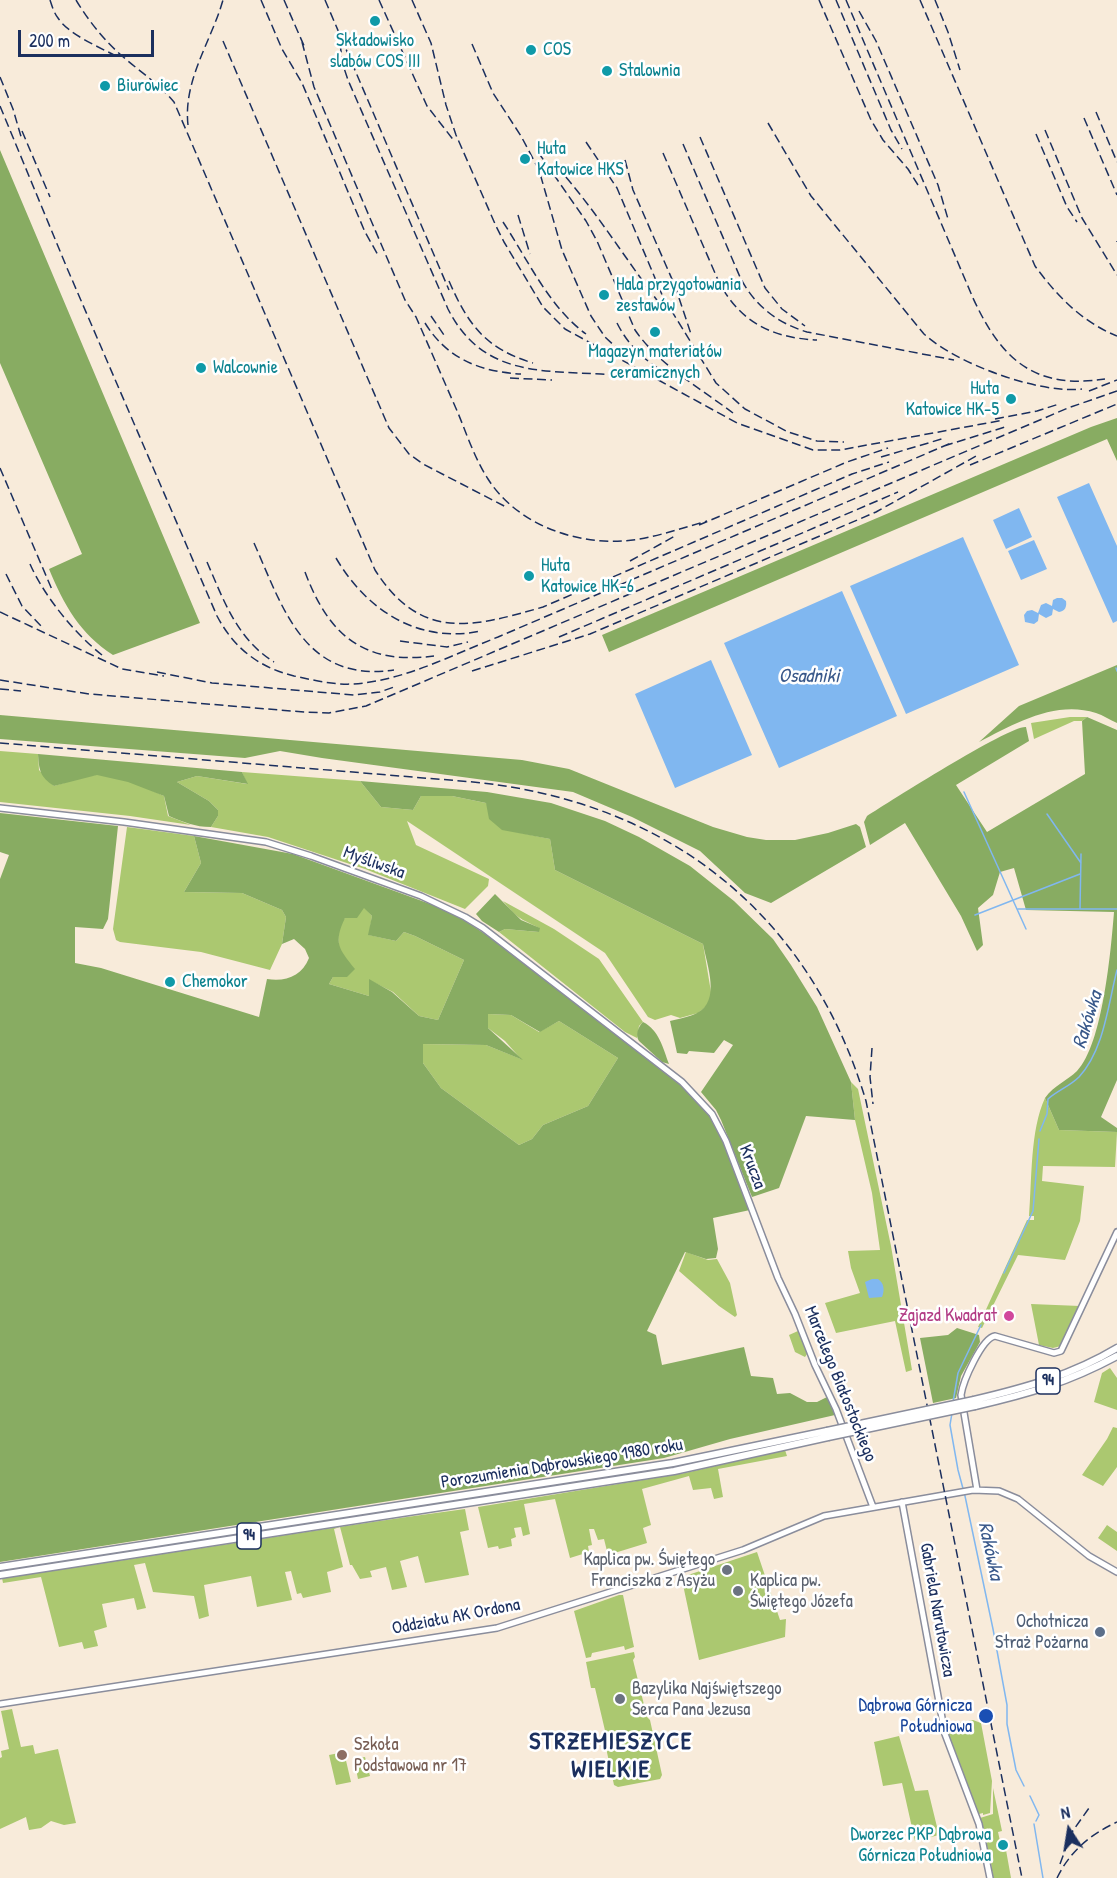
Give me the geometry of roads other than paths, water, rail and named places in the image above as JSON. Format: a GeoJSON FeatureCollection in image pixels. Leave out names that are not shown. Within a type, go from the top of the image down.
{"type":"FeatureCollection","features":[{"type":"Feature","properties":{"kind":"main road","name":"Porozumienia Dąbrowskiego 1980 roku"},"geometry":{"type":"LineString","coordinates":[[974,1403],[1056,1378],[1095,1361],[1117,1348]]}},
{"type":"Feature","properties":{"kind":"main road","name":"Porozumienia Dąbrowskiego 1980 roku"},"geometry":{"type":"LineString","coordinates":[[0,1567],[673,1463],[827,1434],[1036,1391],[1059,1384],[1117,1356]]}},
{"type":"Feature","properties":{"kind":"main road","name":"Porozumienia Dąbrowskiego 1980 roku"},"geometry":{"type":"LineString","coordinates":[[0,1575],[674,1471],[827,1434]]}},
{"type":"Feature","properties":{"kind":"street","name":"Myśliwska"},"geometry":{"type":"LineString","coordinates":[[0,808],[266,842],[421,896],[465,917],[491,934],[682,1083]]}},
{"type":"Feature","properties":{"kind":"street","name":"Krucza"},"geometry":{"type":"LineString","coordinates":[[682,1083],[704,1104],[718,1124],[777,1274]]}},
{"type":"Feature","properties":{"kind":"street"},"geometry":{"type":"LineString","coordinates":[[977,1490],[961,1397],[965,1380],[987,1339],[995,1336],[1054,1353],[1061,1351],[1117,1232]]}},
{"type":"Feature","properties":{"kind":"street","name":"Marcelego Białostockiego"},"geometry":{"type":"LineString","coordinates":[[777,1274],[818,1372],[837,1409],[873,1507]]}},
{"type":"Feature","properties":{"kind":"street","name":"Oddziału AK Ordona"},"geometry":{"type":"LineString","coordinates":[[0,1704],[497,1628],[737,1552],[821,1517],[960,1492],[999,1491],[1018,1499],[1091,1557],[1117,1572]]}},
{"type":"Feature","properties":{"kind":"street","name":"Gabriela Narutowicza"},"geometry":{"type":"LineString","coordinates":[[902,1502],[945,1734],[979,1824],[990,1878]]}},
{"type":"Feature","properties":{"kind":"water"},"geometry":{"type":"Polygon","coordinates":[[[1089,483],[1117,546],[1117,621],[1113,623],[1057,497],[1089,483]]]}},
{"type":"Feature","properties":{"kind":"water"},"geometry":{"type":"Polygon","coordinates":[[[1019,508],[1032,537],[1006,549],[993,520],[1019,508]]]}},
{"type":"Feature","properties":{"kind":"water","name":"Osadniki"},"geometry":{"type":"Polygon","coordinates":[[[963,537],[1019,665],[906,714],[850,586],[963,537]]]}},
{"type":"Feature","properties":{"kind":"water"},"geometry":{"type":"Polygon","coordinates":[[[1034,540],[1047,569],[1021,580],[1008,551],[1034,540]]]}},
{"type":"Feature","properties":{"kind":"water","name":"Osadniki"},"geometry":{"type":"Polygon","coordinates":[[[842,591],[897,716],[779,768],[724,643],[842,591]]]}},
{"type":"Feature","properties":{"kind":"water"},"geometry":{"type":"Polygon","coordinates":[[[1057,598],[1066,601],[1063,611],[1053,609],[1052,615],[1046,618],[1039,614],[1038,621],[1034,624],[1025,622],[1024,615],[1027,611],[1032,610],[1038,613],[1041,605],[1046,603],[1052,606],[1053,600],[1057,598]]]}},
{"type":"Feature","properties":{"kind":"water"},"geometry":{"type":"Polygon","coordinates":[[[711,660],[752,755],[675,788],[635,694],[711,660]]]}},
{"type":"Feature","properties":{"kind":"water"},"geometry":{"type":"Polygon","coordinates":[[[878,1279],[882,1283],[884,1289],[882,1297],[869,1298],[865,1282],[878,1279]]]}},
{"type":"Feature","properties":{"kind":"waterway"},"geometry":{"type":"LineString","coordinates":[[964,792],[1026,929]]}},
{"type":"Feature","properties":{"kind":"waterway"},"geometry":{"type":"LineString","coordinates":[[1047,814],[1081,863]]}},
{"type":"Feature","properties":{"kind":"waterway"},"geometry":{"type":"LineString","coordinates":[[1080,909],[1081,854]]}},
{"type":"Feature","properties":{"kind":"waterway"},"geometry":{"type":"LineString","coordinates":[[975,915],[1080,874]]}},
{"type":"Feature","properties":{"kind":"waterway"},"geometry":{"type":"LineString","coordinates":[[1018,909],[1117,909]]}},
{"type":"Feature","properties":{"kind":"waterway","name":"Rakówka"},"geometry":{"type":"LineString","coordinates":[[1040,1131],[1047,1114],[1048,1099],[1079,1077],[1094,1054],[1100,1041],[1117,970]]}},
{"type":"Feature","properties":{"kind":"waterway","name":"Rakówka"},"geometry":{"type":"LineString","coordinates":[[1004,1273],[1033,1211],[1039,1139]]}},
{"type":"Feature","properties":{"kind":"waterway","name":"Rakówka"},"geometry":{"type":"LineString","coordinates":[[953,1402],[958,1373],[981,1325]]}},
{"type":"Feature","properties":{"kind":"waterway","name":"Rakówka"},"geometry":{"type":"LineString","coordinates":[[952,1413],[950,1425],[993,1629],[1007,1705],[1007,1724],[1016,1770],[1024,1786]]}},
{"type":"Feature","properties":{"kind":"waterway","name":"Rakówka"},"geometry":{"type":"LineString","coordinates":[[1030,1796],[1039,1815],[1036,1821]]}},
{"type":"Feature","properties":{"kind":"waterway","name":"Rakówka"},"geometry":{"type":"LineString","coordinates":[[1034,1824],[1043,1878]]}},
{"type":"Feature","properties":{"kind":"railway"},"geometry":{"type":"LineString","coordinates":[[50,0],[63,24],[84,40],[116,56]]}},
{"type":"Feature","properties":{"kind":"railway"},"geometry":{"type":"LineString","coordinates":[[76,0],[108,42],[174,102],[375,570],[393,593],[411,609],[430,619],[450,623],[471,623],[494,620],[543,607],[852,474],[889,462]]}},
{"type":"Feature","properties":{"kind":"railway"},"geometry":{"type":"LineString","coordinates":[[188,125],[188,108],[194,77],[223,0]]}},
{"type":"Feature","properties":{"kind":"railway"},"geometry":{"type":"LineString","coordinates":[[261,0],[282,49],[302,83],[365,232],[378,255]]}},
{"type":"Feature","properties":{"kind":"railway"},"geometry":{"type":"LineString","coordinates":[[284,0],[305,48]]}},
{"type":"Feature","properties":{"kind":"railway"},"geometry":{"type":"LineString","coordinates":[[325,0],[449,290]]}},
{"type":"Feature","properties":{"kind":"railway"},"geometry":{"type":"LineString","coordinates":[[379,0],[427,106],[455,142]]}},
{"type":"Feature","properties":{"kind":"railway"},"geometry":{"type":"LineString","coordinates":[[412,0],[431,43],[456,135],[496,226],[543,307],[565,329],[737,423],[813,450],[840,450],[1004,420]]}},
{"type":"Feature","properties":{"kind":"railway"},"geometry":{"type":"LineString","coordinates":[[819,0],[871,120],[883,140],[908,169],[918,185]]}},
{"type":"Feature","properties":{"kind":"railway"},"geometry":{"type":"LineString","coordinates":[[836,0],[891,130],[902,149]]}},
{"type":"Feature","properties":{"kind":"railway"},"geometry":{"type":"LineString","coordinates":[[846,0],[973,298],[995,338],[1023,366],[1039,374],[1058,380],[1105,379]]}},
{"type":"Feature","properties":{"kind":"railway"},"geometry":{"type":"LineString","coordinates":[[920,0],[1035,266],[1052,288],[1081,316],[1117,336]]}},
{"type":"Feature","properties":{"kind":"railway"},"geometry":{"type":"LineString","coordinates":[[935,0],[960,70]]}},
{"type":"Feature","properties":{"kind":"railway"},"geometry":{"type":"LineString","coordinates":[[859,11],[876,41],[938,185],[948,219]]}},
{"type":"Feature","properties":{"kind":"railway"},"geometry":{"type":"LineString","coordinates":[[338,30],[343,65],[348,80],[448,309],[461,330],[477,346],[513,365],[555,372],[624,375],[647,379]]}},
{"type":"Feature","properties":{"kind":"railway"},"geometry":{"type":"LineString","coordinates":[[223,41],[389,428],[409,454],[423,464],[508,508]]}},
{"type":"Feature","properties":{"kind":"railway"},"geometry":{"type":"LineString","coordinates":[[302,42],[314,87],[405,300],[416,317],[479,463],[500,494],[530,519],[547,528],[584,539],[634,540],[707,521]]}},
{"type":"Feature","properties":{"kind":"railway"},"geometry":{"type":"LineString","coordinates":[[472,44],[493,93],[521,136],[539,170],[562,250],[591,316],[605,337],[628,356]]}},
{"type":"Feature","properties":{"kind":"railway"},"geometry":{"type":"LineString","coordinates":[[0,77],[22,140]]}},
{"type":"Feature","properties":{"kind":"railway"},"geometry":{"type":"LineString","coordinates":[[0,106],[217,616],[231,638],[248,655],[281,672],[316,681],[346,684],[372,682],[409,673],[951,443]]}},
{"type":"Feature","properties":{"kind":"railway"},"geometry":{"type":"LineString","coordinates":[[1096,112],[1117,162]]}},
{"type":"Feature","properties":{"kind":"railway"},"geometry":{"type":"LineString","coordinates":[[1084,118],[1117,195]]}},
{"type":"Feature","properties":{"kind":"railway"},"geometry":{"type":"LineString","coordinates":[[768,123],[811,196],[924,334],[957,356],[999,375],[1044,387],[1082,389]]}},
{"type":"Feature","properties":{"kind":"railway"},"geometry":{"type":"LineString","coordinates":[[1045,130],[1082,218],[1117,275]]}},
{"type":"Feature","properties":{"kind":"railway"},"geometry":{"type":"LineString","coordinates":[[22,131],[50,197]]}},
{"type":"Feature","properties":{"kind":"railway"},"geometry":{"type":"LineString","coordinates":[[1036,134],[1067,207],[1077,222]]}},
{"type":"Feature","properties":{"kind":"railway"},"geometry":{"type":"LineString","coordinates":[[700,137],[765,288],[782,309],[805,326]]}},
{"type":"Feature","properties":{"kind":"railway"},"geometry":{"type":"LineString","coordinates":[[586,142],[617,188],[663,297],[716,383],[745,409],[788,432],[817,441],[844,442]]}},
{"type":"Feature","properties":{"kind":"railway"},"geometry":{"type":"LineString","coordinates":[[683,144],[740,277],[752,296],[768,312],[786,324],[807,332],[954,360]]}},
{"type":"Feature","properties":{"kind":"railway"},"geometry":{"type":"LineString","coordinates":[[538,152],[586,221],[597,241],[635,330],[668,365],[733,413]]}},
{"type":"Feature","properties":{"kind":"railway"},"geometry":{"type":"LineString","coordinates":[[663,153],[726,295],[736,307],[758,325],[786,336],[817,340]]}},
{"type":"Feature","properties":{"kind":"railway"},"geometry":{"type":"LineString","coordinates":[[625,160],[633,190],[675,286],[691,334]]}},
{"type":"Feature","properties":{"kind":"railway"},"geometry":{"type":"LineString","coordinates":[[557,167],[585,201],[663,308]]}},
{"type":"Feature","properties":{"kind":"railway"},"geometry":{"type":"LineString","coordinates":[[518,215],[530,254]]}},
{"type":"Feature","properties":{"kind":"railway"},"geometry":{"type":"LineString","coordinates":[[503,222],[550,297],[586,334]]}},
{"type":"Feature","properties":{"kind":"railway"},"geometry":{"type":"LineString","coordinates":[[449,281],[456,297],[480,333],[503,350],[533,363]]}},
{"type":"Feature","properties":{"kind":"railway"},"geometry":{"type":"LineString","coordinates":[[431,316],[444,335]]}},
{"type":"Feature","properties":{"kind":"railway"},"geometry":{"type":"LineString","coordinates":[[425,323],[444,346],[466,361],[492,370],[521,374]]}},
{"type":"Feature","properties":{"kind":"railway"},"geometry":{"type":"LineString","coordinates":[[617,323],[628,341],[641,355],[674,378]]}},
{"type":"Feature","properties":{"kind":"railway"},"geometry":{"type":"LineString","coordinates":[[510,378],[552,380]]}},
{"type":"Feature","properties":{"kind":"railway"},"geometry":{"type":"LineString","coordinates":[[1089,391],[1117,380]]}},
{"type":"Feature","properties":{"kind":"railway"},"geometry":{"type":"LineString","coordinates":[[0,680],[89,694],[304,712],[329,713],[366,706],[1068,408],[1117,391]]}},
{"type":"Feature","properties":{"kind":"railway"},"geometry":{"type":"LineString","coordinates":[[995,419],[1059,404]]}},
{"type":"Feature","properties":{"kind":"railway"},"geometry":{"type":"LineString","coordinates":[[970,465],[1117,404]]}},
{"type":"Feature","properties":{"kind":"railway"},"geometry":{"type":"LineString","coordinates":[[944,446],[1005,427]]}},
{"type":"Feature","properties":{"kind":"railway"},"geometry":{"type":"LineString","coordinates":[[881,457],[945,438]]}},
{"type":"Feature","properties":{"kind":"railway"},"geometry":{"type":"LineString","coordinates":[[699,525],[847,462],[888,448]]}},
{"type":"Feature","properties":{"kind":"railway"},"geometry":{"type":"LineString","coordinates":[[472,671],[590,634],[876,512],[978,455]]}},
{"type":"Feature","properties":{"kind":"railway"},"geometry":{"type":"LineString","coordinates":[[0,468],[53,592]]}},
{"type":"Feature","properties":{"kind":"railway"},"geometry":{"type":"LineString","coordinates":[[559,637],[898,492]]}},
{"type":"Feature","properties":{"kind":"railway"},"geometry":{"type":"LineString","coordinates":[[630,561],[675,536]]}},
{"type":"Feature","properties":{"kind":"railway"},"geometry":{"type":"LineString","coordinates":[[254,543],[287,615],[301,636],[318,653],[338,665],[363,671],[394,670]]}},
{"type":"Feature","properties":{"kind":"railway"},"geometry":{"type":"LineString","coordinates":[[336,558],[363,594],[379,608],[397,619],[416,628],[437,633],[458,634],[481,631]]}},
{"type":"Feature","properties":{"kind":"railway"},"geometry":{"type":"LineString","coordinates":[[207,562],[226,605],[241,631],[261,653],[274,662]]}},
{"type":"Feature","properties":{"kind":"railway"},"geometry":{"type":"LineString","coordinates":[[30,564],[43,589],[61,614],[102,655]]}},
{"type":"Feature","properties":{"kind":"railway"},"geometry":{"type":"LineString","coordinates":[[305,572],[325,613],[352,641],[388,656],[409,658],[434,656]]}},
{"type":"Feature","properties":{"kind":"railway"},"geometry":{"type":"LineString","coordinates":[[6,574],[22,606],[44,629]]}},
{"type":"Feature","properties":{"kind":"railway"},"geometry":{"type":"LineString","coordinates":[[0,612],[122,669],[164,676]]}},
{"type":"Feature","properties":{"kind":"railway"},"geometry":{"type":"LineString","coordinates":[[400,641],[447,647],[468,642]]}},
{"type":"Feature","properties":{"kind":"railway"},"geometry":{"type":"LineString","coordinates":[[157,672],[212,683],[354,695],[380,692],[394,687]]}},
{"type":"Feature","properties":{"kind":"railway"},"geometry":{"type":"LineString","coordinates":[[0,689],[21,691]]}},
{"type":"Feature","properties":{"kind":"railway"},"geometry":{"type":"LineString","coordinates":[[0,743],[473,782],[543,793],[608,813],[668,842],[721,878],[768,922],[808,975],[841,1034],[866,1101],[1022,1878]]}},
{"type":"Feature","properties":{"kind":"railway"},"geometry":{"type":"LineString","coordinates":[[872,1048],[870,1077],[873,1104]]}},
{"type":"Feature","properties":{"kind":"railway"},"geometry":{"type":"LineString","coordinates":[[1060,1864],[1072,1832],[1089,1808]]}},
{"type":"Feature","properties":{"kind":"railway"},"geometry":{"type":"LineString","coordinates":[[1057,1878],[1062,1868],[1082,1844],[1117,1822]]}},
{"type":"Feature","properties":{"kind":"place","name":"Składowisko slabów COS III"},"geometry":{"type":"Point","coordinates":[375,21]}},
{"type":"Feature","properties":{"kind":"place","name":"COS"},"geometry":{"type":"Point","coordinates":[531,50]}},
{"type":"Feature","properties":{"kind":"place","name":"Stalownia"},"geometry":{"type":"Point","coordinates":[607,71]}},
{"type":"Feature","properties":{"kind":"place","name":"Biurowiec"},"geometry":{"type":"Point","coordinates":[105,86]}},
{"type":"Feature","properties":{"kind":"place","name":"Huta Katowice HKS"},"geometry":{"type":"Point","coordinates":[525,159]}},
{"type":"Feature","properties":{"kind":"place","name":"Hala przygotowania zestawów"},"geometry":{"type":"Point","coordinates":[604,295]}},
{"type":"Feature","properties":{"kind":"place","name":"Magazyn materiałów ceramicznych"},"geometry":{"type":"Point","coordinates":[655,332]}},
{"type":"Feature","properties":{"kind":"place","name":"Walcownie"},"geometry":{"type":"Point","coordinates":[201,368]}},
{"type":"Feature","properties":{"kind":"place","name":"Huta Katowice HK-5"},"geometry":{"type":"Point","coordinates":[1011,399]}},
{"type":"Feature","properties":{"kind":"place","name":"Huta Katowice HK-6"},"geometry":{"type":"Point","coordinates":[529,576]}},
{"type":"Feature","properties":{"kind":"place","name":"Chemokor"},"geometry":{"type":"Point","coordinates":[170,982]}},
{"type":"Feature","properties":{"kind":"place","name":"Zajazd Kwadrat"},"geometry":{"type":"Point","coordinates":[1009,1316]}},
{"type":"Feature","properties":{"kind":"place","name":"Kaplica pw. Świętego Franciszka z Asyżu"},"geometry":{"type":"Point","coordinates":[727,1570]}},
{"type":"Feature","properties":{"kind":"place","name":"Kaplica pw. Świętego Józefa"},"geometry":{"type":"Point","coordinates":[738,1591]}},
{"type":"Feature","properties":{"kind":"place","name":"Ochotnicza Straż Pożarna"},"geometry":{"type":"Point","coordinates":[1100,1632]}},
{"type":"Feature","properties":{"kind":"place","name":"Bazylika Najświętszego Serca Pana Jezusa"},"geometry":{"type":"Point","coordinates":[620,1699]}},
{"type":"Feature","properties":{"kind":"place","name":"Dąbrowa Górnicza Południowa"},"geometry":{"type":"Point","coordinates":[986,1716]}},
{"type":"Feature","properties":{"kind":"place","name":"Szkoła Podstawowa nr 17"},"geometry":{"type":"Point","coordinates":[342,1755]}},
{"type":"Feature","properties":{"kind":"place","name":"Dworzec PKP Dąbrowa Górnicza Południowa"},"geometry":{"type":"Point","coordinates":[1003,1845]}},
{"type":"Feature","properties":{"kind":"district","name":"STRZEMIESZYCE WIELKIE"},"geometry":{"type":"Point","coordinates":[611,1757]}}]}
